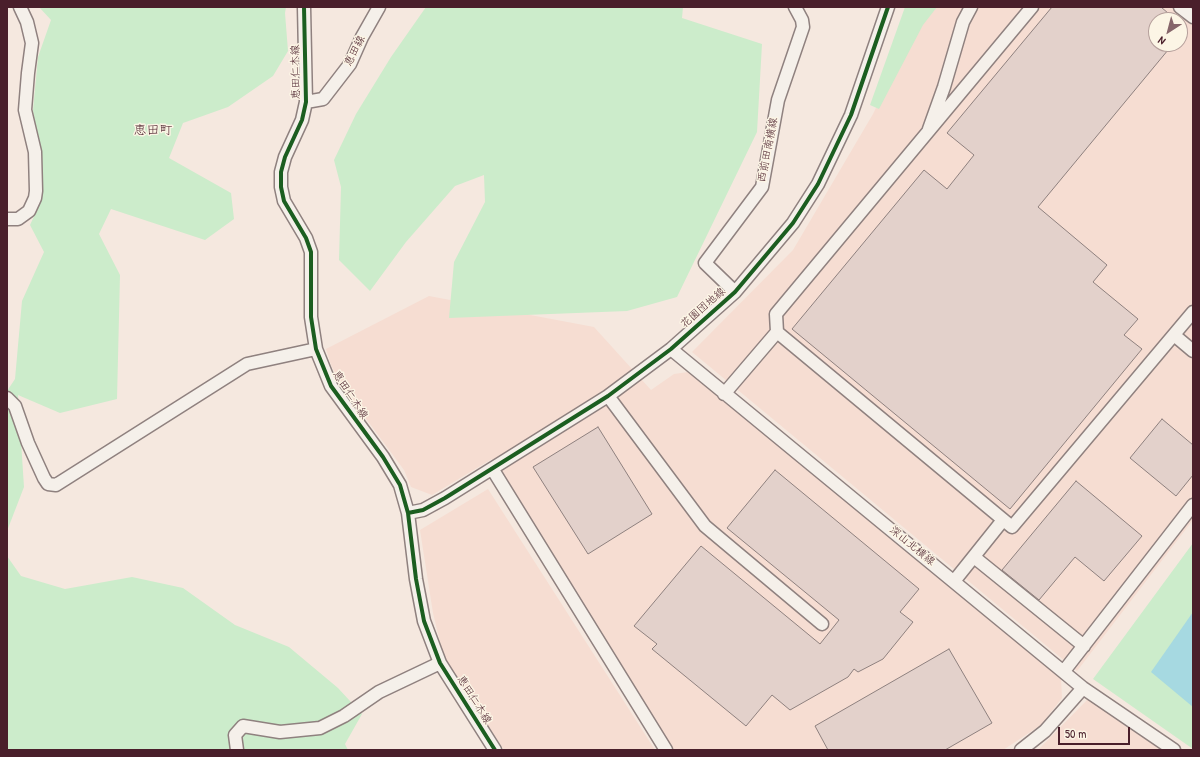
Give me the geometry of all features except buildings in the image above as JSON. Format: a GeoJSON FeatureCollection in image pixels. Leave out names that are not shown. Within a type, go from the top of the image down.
{"type":"FeatureCollection","features":[{"type":"Feature","properties":{"kind":"street"},"geometry":{"type":"LineString","coordinates":[[7,219],[18,219],[29,211],[36,191],[35,152],[25,110],[32,43],[27,22],[20,7]]}},
{"type":"Feature","properties":{"kind":"street","name":"恵田仁木線"},"geometry":{"type":"LineString","coordinates":[[304,7],[306,102],[302,120],[285,158],[281,172],[281,187],[284,201],[306,238],[311,252],[311,317],[316,349],[331,386],[391,469],[400,485],[408,513],[416,579],[424,621],[440,663],[495,750]]}},
{"type":"Feature","properties":{"kind":"street","name":"恵田線"},"geometry":{"type":"LineString","coordinates":[[306,102],[323,99],[346,70],[379,7]]}},
{"type":"Feature","properties":{"kind":"street","name":"西前田南横線"},"geometry":{"type":"LineString","coordinates":[[735,292],[705,262],[762,187],[778,100],[803,27],[802,20],[795,7]]}},
{"type":"Feature","properties":{"kind":"street","name":"花園団地線"},"geometry":{"type":"LineString","coordinates":[[408,513],[423,510],[493,470],[608,396],[671,349],[735,292],[793,223],[818,184],[851,115],[888,7]]}},
{"type":"Feature","properties":{"kind":"street"},"geometry":{"type":"LineString","coordinates":[[926,137],[944,87],[963,22],[971,7]]}},
{"type":"Feature","properties":{"kind":"street"},"geometry":{"type":"LineString","coordinates":[[724,394],[777,332],[776,314],[926,137],[1032,7]]}},
{"type":"Feature","properties":{"kind":"street"},"geometry":{"type":"LineString","coordinates":[[1180,7],[1193,18]]}},
{"type":"Feature","properties":{"kind":"street"},"geometry":{"type":"LineString","coordinates":[[777,332],[1012,528],[1193,312]]}},
{"type":"Feature","properties":{"kind":"street"},"geometry":{"type":"LineString","coordinates":[[1174,335],[1193,351]]}},
{"type":"Feature","properties":{"kind":"street"},"geometry":{"type":"LineString","coordinates":[[7,398],[15,406],[28,443],[44,478],[48,484],[56,485],[247,364],[316,349]]}},
{"type":"Feature","properties":{"kind":"street","name":"深山北横線"},"geometry":{"type":"LineString","coordinates":[[671,349],[724,394],[955,580],[1083,688],[1174,750]]}},
{"type":"Feature","properties":{"kind":"street"},"geometry":{"type":"LineString","coordinates":[[608,396],[705,526],[822,624]]}},
{"type":"Feature","properties":{"kind":"street"},"geometry":{"type":"LineString","coordinates":[[493,470],[666,750]]}},
{"type":"Feature","properties":{"kind":"street"},"geometry":{"type":"LineString","coordinates":[[1064,671],[1193,505]]}},
{"type":"Feature","properties":{"kind":"street"},"geometry":{"type":"LineString","coordinates":[[955,580],[1003,520]]}},
{"type":"Feature","properties":{"kind":"street"},"geometry":{"type":"LineString","coordinates":[[974,557],[1084,646]]}},
{"type":"Feature","properties":{"kind":"street"},"geometry":{"type":"LineString","coordinates":[[237,750],[235,735],[243,726],[280,732],[320,728],[344,716],[379,692],[440,663]]}},
{"type":"Feature","properties":{"kind":"street"},"geometry":{"type":"LineString","coordinates":[[1021,750],[1045,731],[1083,688]]}},
{"type":"Feature","properties":{"kind":"shaded area"},"geometry":{"type":"Polygon","coordinates":[[[932,7],[1193,7],[1193,520],[1077,671],[692,352],[793,250],[873,114],[921,16],[932,7]]]}},
{"type":"Feature","properties":{"kind":"shaded area"},"geometry":{"type":"Polygon","coordinates":[[[429,296],[594,327],[651,390],[674,374],[688,372],[1061,678],[1062,698],[1041,725],[1003,750],[674,750],[492,459],[432,495],[411,487],[404,470],[341,385],[331,365],[326,349],[429,296]]]}},
{"type":"Feature","properties":{"kind":"shaded area"},"geometry":{"type":"Polygon","coordinates":[[[488,489],[655,750],[504,750],[444,658],[433,613],[420,530],[488,489]]]}},
{"type":"Feature","properties":{"kind":"shaded area"},"geometry":{"type":"Polygon","coordinates":[[[1089,698],[1168,750],[1038,750],[1089,698]]]}},
{"type":"Feature","properties":{"kind":"green space"},"geometry":{"type":"Polygon","coordinates":[[[39,7],[286,7],[285,13],[288,51],[273,76],[228,107],[183,123],[169,158],[231,193],[234,219],[205,240],[111,209],[99,234],[120,275],[117,399],[60,413],[18,395],[24,487],[7,531],[7,391],[15,379],[22,301],[44,252],[30,225],[42,199],[33,110],[38,57],[51,20],[39,7]]]}},
{"type":"Feature","properties":{"kind":"green space"},"geometry":{"type":"Polygon","coordinates":[[[426,7],[683,7],[682,18],[762,44],[757,132],[677,297],[627,311],[449,318],[454,262],[485,202],[484,175],[455,186],[406,242],[370,291],[339,260],[341,187],[334,160],[356,114],[391,57],[426,7]]]}},
{"type":"Feature","properties":{"kind":"green space"},"geometry":{"type":"Polygon","coordinates":[[[905,7],[937,7],[923,25],[879,109],[870,105],[905,7]]]}},
{"type":"Feature","properties":{"kind":"green space"},"geometry":{"type":"Polygon","coordinates":[[[1193,543],[1193,749],[1093,679],[1193,543]]]}},
{"type":"Feature","properties":{"kind":"green space"},"geometry":{"type":"Polygon","coordinates":[[[7,556],[21,576],[65,589],[132,577],[183,588],[235,625],[289,647],[338,688],[362,714],[345,744],[348,750],[7,750],[7,556]]]}},
{"type":"Feature","properties":{"kind":"water"},"geometry":{"type":"Polygon","coordinates":[[[1193,612],[1193,707],[1151,672],[1193,612]]]}},
{"type":"Feature","properties":{"kind":"cycle path"},"geometry":{"type":"LineString","coordinates":[[304,7],[306,102],[302,120],[285,157],[281,172],[281,187],[284,201],[306,238],[311,252],[311,317],[316,349],[331,386],[383,457],[400,485],[408,513],[416,579],[424,621],[440,663],[495,750]]}},
{"type":"Feature","properties":{"kind":"cycle path"},"geometry":{"type":"LineString","coordinates":[[408,513],[423,510],[445,498],[608,396],[671,349],[735,292],[793,223],[818,184],[851,115],[888,7]]}},
{"type":"Feature","properties":{"kind":"district","name":"恵田町"},"geometry":{"type":"Point","coordinates":[153,131]}}]}
